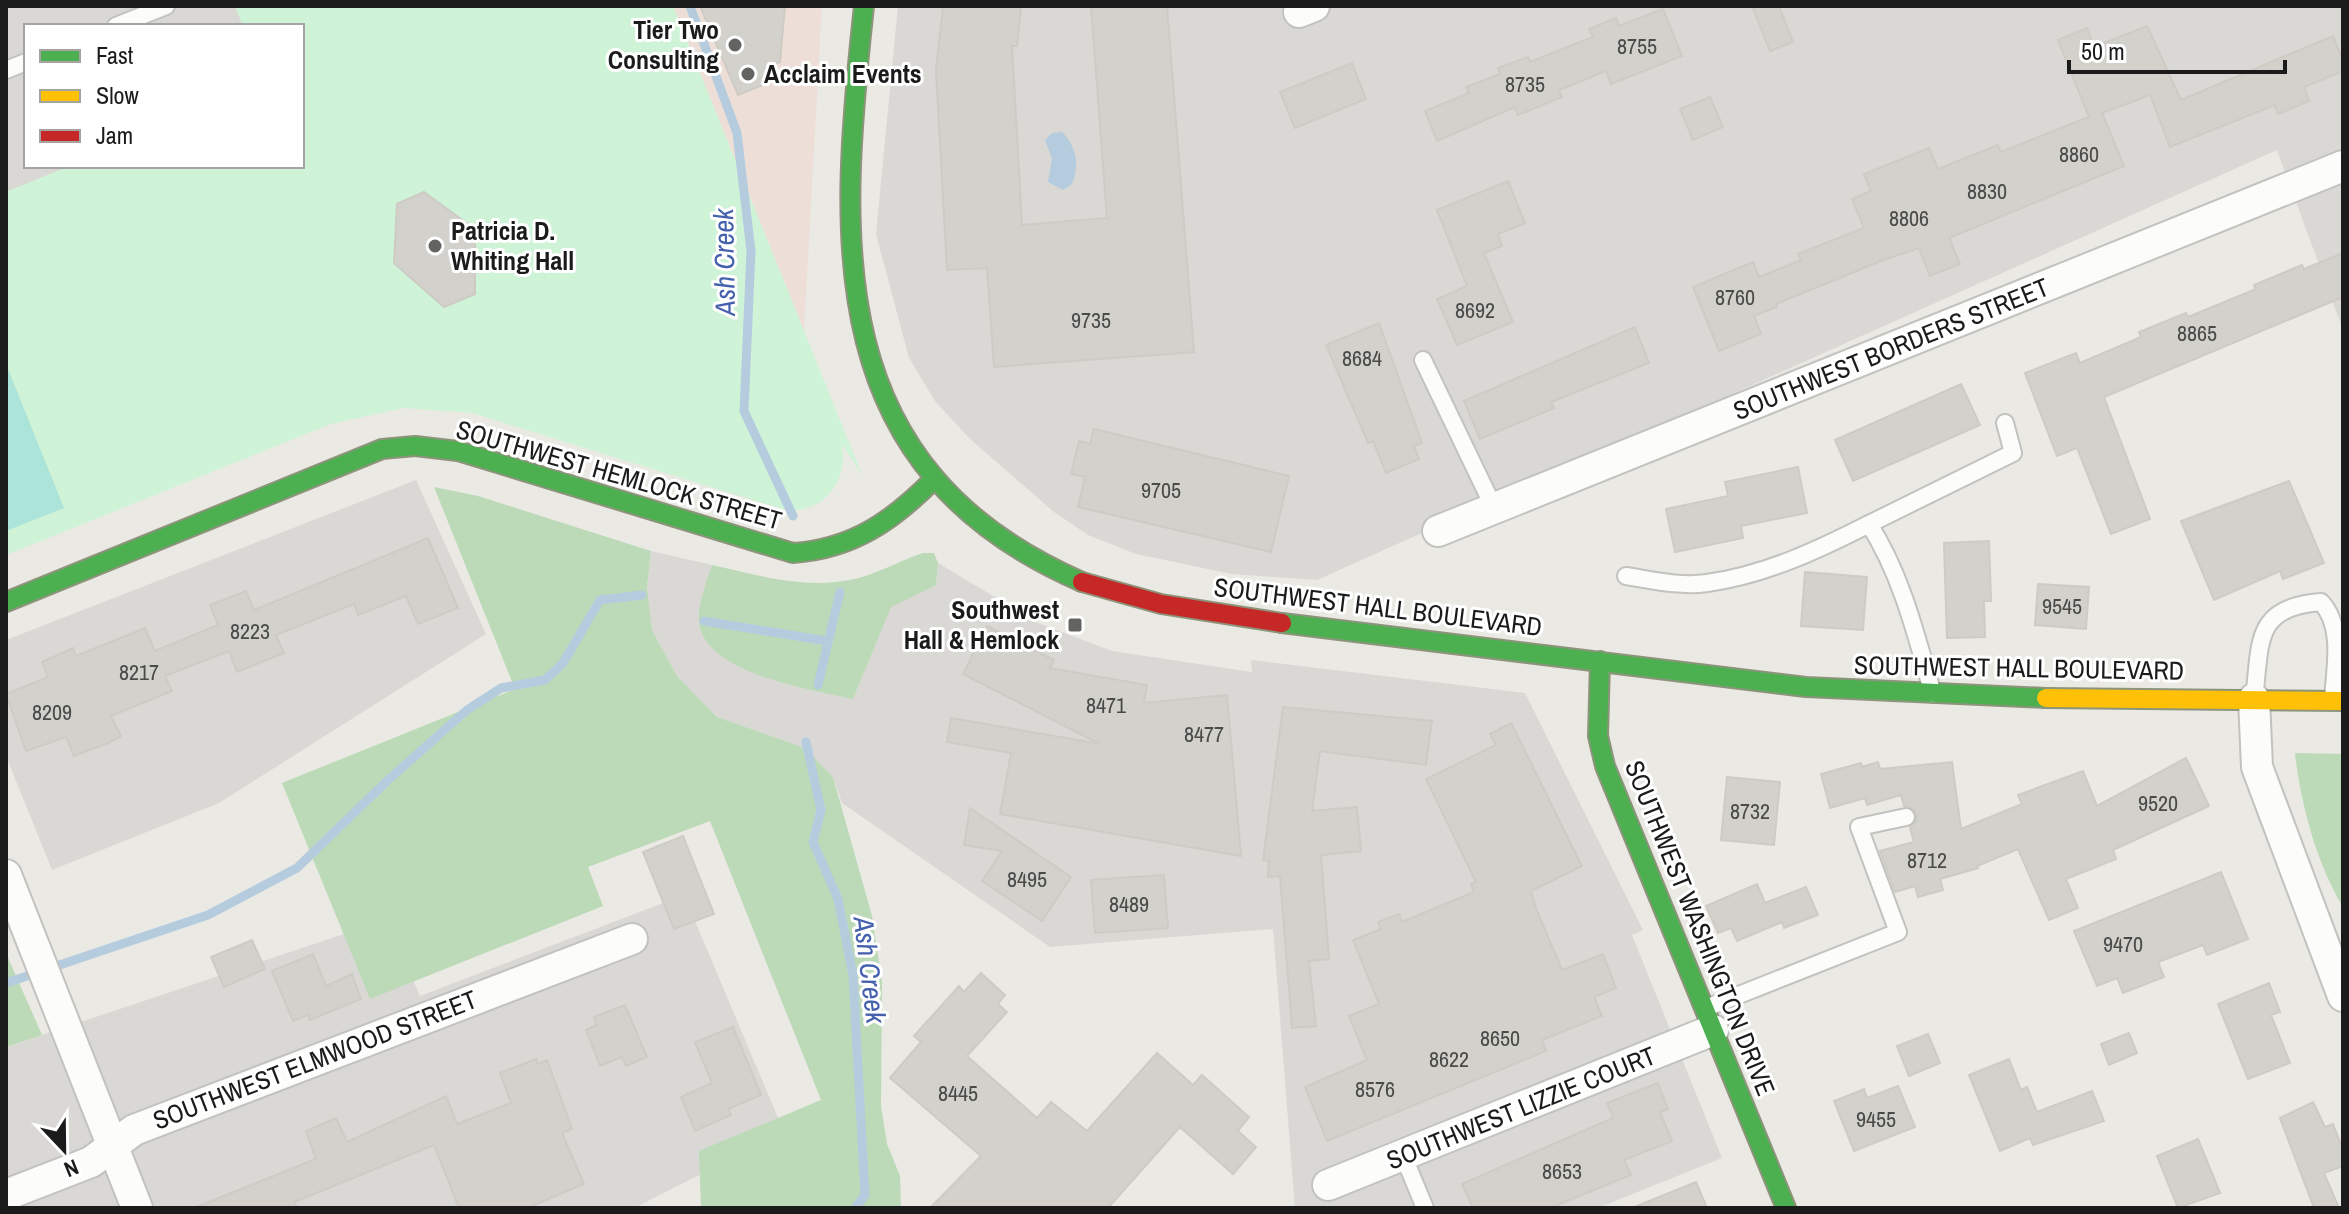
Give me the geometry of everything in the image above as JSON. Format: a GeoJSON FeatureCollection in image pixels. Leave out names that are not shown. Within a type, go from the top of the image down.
{"type":"FeatureCollection","features":[{"type":"Feature","properties":{"kind":"main road","name":"SOUTHWEST HALL BOULEVARD"},"geometry":{"type":"LineString","coordinates":[[864,6],[845,222],[852,287],[861,330],[879,382],[905,437],[935,478],[983,526],[1046,566],[1120,596],[1367,636],[1781,684],[1933,695],[2338,701]]}},
{"type":"Feature","properties":{"kind":"main road","name":"SOUTHWEST HEMLOCK STREET"},"geometry":{"type":"LineString","coordinates":[[6,602],[382,449],[415,446],[458,451],[793,553],[816,553],[843,547],[866,535],[901,514],[935,478]]}},
{"type":"Feature","properties":{"kind":"main road","name":"SOUTHWEST WASHINGTON DRIVE"},"geometry":{"type":"LineString","coordinates":[[1600,661],[1598,736],[1605,766],[1786,1208]]}},
{"type":"Feature","properties":{"kind":"street","name":"SOUTHWEST BORDERS STREET"},"geometry":{"type":"LineString","coordinates":[[1438,531],[2343,166]]}},
{"type":"Feature","properties":{"kind":"street"},"geometry":{"type":"LineString","coordinates":[[2254,699],[2257,767],[2336,955],[2343,996]]}},
{"type":"Feature","properties":{"kind":"street"},"geometry":{"type":"LineString","coordinates":[[6,875],[137,1208]]}},
{"type":"Feature","properties":{"kind":"street","name":"SOUTHWEST ELMWOOD STREET"},"geometry":{"type":"LineString","coordinates":[[6,1195],[91,1162],[134,1130],[632,939]]}},
{"type":"Feature","properties":{"kind":"street","name":"SOUTHWEST LIZZIE COURT"},"geometry":{"type":"LineString","coordinates":[[1328,1185],[1709,1020]]}},
{"type":"Feature","properties":{"kind":"lane"},"geometry":{"type":"LineString","coordinates":[[121,24],[166,6]]}},
{"type":"Feature","properties":{"kind":"lane"},"geometry":{"type":"LineString","coordinates":[[1423,360],[1494,508]]}},
{"type":"Feature","properties":{"kind":"lane"},"geometry":{"type":"LineString","coordinates":[[1626,576],[1706,583],[1805,557],[2013,453],[2005,423]]}},
{"type":"Feature","properties":{"kind":"lane"},"geometry":{"type":"LineString","coordinates":[[1869,524],[1894,570],[1933,695]]}},
{"type":"Feature","properties":{"kind":"lane"},"geometry":{"type":"LineString","coordinates":[[2254,699],[2262,636],[2269,623],[2279,610],[2321,602],[2330,611],[2335,628],[2338,701]]}},
{"type":"Feature","properties":{"kind":"lane"},"geometry":{"type":"LineString","coordinates":[[1709,1020],[1898,932],[1859,827],[1906,817]]}},
{"type":"Feature","properties":{"kind":"lane"},"geometry":{"type":"LineString","coordinates":[[1403,1155],[1425,1208]]}},
{"type":"Feature","properties":{"kind":"shaded area"},"geometry":{"type":"Polygon","coordinates":[[[6,6],[235,6],[242,24],[24,24],[24,168],[65,168],[6,192],[6,6]]]}},
{"type":"Feature","properties":{"kind":"shaded area"},"geometry":{"type":"Polygon","coordinates":[[[673,6],[822,6],[804,331],[673,6]]]}},
{"type":"Feature","properties":{"kind":"shaded area"},"geometry":{"type":"Polygon","coordinates":[[[898,6],[2343,6],[2343,330],[2277,150],[1317,580],[1232,574],[1136,554],[1088,535],[1054,512],[970,439],[935,401],[909,358],[876,234],[898,6]]]}},
{"type":"Feature","properties":{"kind":"shaded area"},"geometry":{"type":"Polygon","coordinates":[[[1062,132],[1071,143],[1076,157],[1074,178],[1071,185],[1063,190],[1048,182],[1052,159],[1045,140],[1052,133],[1062,132]]]}},
{"type":"Feature","properties":{"kind":"shaded area"},"geometry":{"type":"Polygon","coordinates":[[[6,370],[64,508],[6,531],[6,370]]]}},
{"type":"Feature","properties":{"kind":"shaded area"},"geometry":{"type":"Polygon","coordinates":[[[416,480],[486,634],[219,803],[52,870],[6,756],[6,640],[416,480]]]}},
{"type":"Feature","properties":{"kind":"shaded area"},"geometry":{"type":"Polygon","coordinates":[[[651,551],[712,565],[701,599],[750,670],[793,686],[853,699],[891,606],[936,585],[938,563],[1038,623],[1112,651],[1252,672],[1251,660],[1525,693],[1643,930],[1632,935],[1722,1158],[1598,1208],[1295,1208],[1273,929],[1050,947],[842,803],[833,777],[805,748],[717,717],[677,676],[652,630],[647,587],[651,551]]]}},
{"type":"Feature","properties":{"kind":"shaded area"},"geometry":{"type":"Polygon","coordinates":[[[684,895],[784,1132],[634,1208],[6,1208],[6,1047],[386,920],[420,996],[684,895]]]}},
{"type":"Feature","properties":{"kind":"green space"},"geometry":{"type":"Polygon","coordinates":[[[235,6],[673,6],[863,477],[842,444],[842,470],[831,492],[811,507],[785,510],[472,413],[403,408],[331,424],[6,555],[6,192],[65,168],[304,168],[304,24],[242,24],[235,6]]]}},
{"type":"Feature","properties":{"kind":"green space"},"geometry":{"type":"Polygon","coordinates":[[[434,487],[478,496],[651,551],[647,587],[652,630],[677,676],[717,717],[805,748],[833,777],[872,916],[882,982],[881,1106],[887,1144],[900,1176],[901,1208],[701,1208],[699,1151],[821,1100],[710,821],[588,867],[603,906],[370,999],[282,783],[515,689],[434,487]]]}},
{"type":"Feature","properties":{"kind":"green space"},"geometry":{"type":"Polygon","coordinates":[[[923,553],[934,553],[938,563],[936,585],[891,607],[853,699],[791,685],[745,669],[710,646],[701,631],[700,606],[712,565],[785,580],[840,582],[875,573],[923,553]]]}},
{"type":"Feature","properties":{"kind":"green space"},"geometry":{"type":"Polygon","coordinates":[[[2295,753],[2343,754],[2343,907],[2333,890],[2311,833],[2295,753]]]}},
{"type":"Feature","properties":{"kind":"green space"},"geometry":{"type":"Polygon","coordinates":[[[6,953],[42,1035],[6,1047],[6,953]]]}},
{"type":"Feature","properties":{"kind":"building"},"geometry":{"type":"Polygon","coordinates":[[[700,6],[785,6],[780,62],[765,68],[770,82],[738,95],[700,6]]]}},
{"type":"Feature","properties":{"kind":"building"},"geometry":{"type":"Polygon","coordinates":[[[943,6],[1021,6],[1017,46],[1012,46],[1022,225],[1107,218],[1091,6],[1167,6],[1194,352],[994,367],[987,268],[947,270],[936,70],[943,6]]]}},
{"type":"Feature","properties":{"kind":"building"},"geometry":{"type":"Polygon","coordinates":[[[1752,6],[1779,6],[1793,42],[1770,51],[1752,6]]]}},
{"type":"Feature","properties":{"kind":"building"},"geometry":{"type":"Polygon","coordinates":[[[1663,9],[1682,56],[1611,84],[1606,71],[1559,90],[1562,97],[1518,115],[1515,107],[1437,141],[1425,111],[1469,93],[1466,87],[1500,74],[1498,68],[1528,57],[1530,62],[1593,37],[1589,29],[1616,18],[1619,26],[1663,9]]]}},
{"type":"Feature","properties":{"kind":"building"},"geometry":{"type":"Polygon","coordinates":[[[2147,26],[2181,100],[2333,36],[2343,60],[2343,71],[2304,87],[2309,101],[2278,114],[2275,105],[2170,147],[2150,95],[2102,113],[2124,166],[1949,238],[1960,264],[1930,276],[1919,248],[1881,261],[1754,316],[1761,334],[1719,351],[1693,287],[1753,262],[1759,277],[1801,260],[1798,254],[1864,228],[1852,199],[1871,191],[1864,174],[1929,148],[1938,169],[1998,145],[2001,152],[2089,117],[2058,40],[2087,28],[2094,47],[2147,26]]]}},
{"type":"Feature","properties":{"kind":"building"},"geometry":{"type":"Polygon","coordinates":[[[1352,63],[1366,99],[1295,128],[1280,92],[1352,63]]]}},
{"type":"Feature","properties":{"kind":"building"},"geometry":{"type":"Polygon","coordinates":[[[1710,97],[1723,127],[1693,140],[1680,109],[1710,97]]]}},
{"type":"Feature","properties":{"kind":"building"},"geometry":{"type":"Polygon","coordinates":[[[1508,181],[1525,223],[1498,234],[1502,246],[1484,253],[1513,322],[1457,345],[1437,299],[1467,286],[1437,210],[1508,181]]]}},
{"type":"Feature","properties":{"kind":"building","name":"Patricia D. Whiting Hall"},"geometry":{"type":"Polygon","coordinates":[[[424,192],[475,229],[475,294],[444,307],[394,263],[397,204],[424,192]]]}},
{"type":"Feature","properties":{"kind":"building"},"geometry":{"type":"Polygon","coordinates":[[[2343,253],[2343,297],[2104,397],[2150,519],[2111,534],[2077,448],[2057,456],[2025,373],[2076,353],[2080,363],[2141,337],[2139,332],[2186,313],[2188,317],[2256,289],[2254,285],[2302,265],[2304,269],[2343,253]]]}},
{"type":"Feature","properties":{"kind":"building"},"geometry":{"type":"Polygon","coordinates":[[[1379,323],[1422,443],[1414,446],[1419,459],[1386,473],[1373,441],[1368,443],[1326,345],[1379,323]]]}},
{"type":"Feature","properties":{"kind":"building"},"geometry":{"type":"Polygon","coordinates":[[[1635,327],[1649,363],[1551,402],[1554,408],[1480,439],[1464,401],[1635,327]]]}},
{"type":"Feature","properties":{"kind":"building"},"geometry":{"type":"Polygon","coordinates":[[[1961,384],[1980,425],[1853,481],[1835,440],[1961,384]]]}},
{"type":"Feature","properties":{"kind":"building"},"geometry":{"type":"Polygon","coordinates":[[[1094,429],[1289,476],[1271,552],[1078,507],[1085,477],[1071,474],[1079,441],[1090,444],[1094,429]]]}},
{"type":"Feature","properties":{"kind":"building"},"geometry":{"type":"Polygon","coordinates":[[[1798,467],[1807,513],[1741,526],[1743,538],[1675,552],[1666,509],[1728,496],[1725,482],[1798,467]]]}},
{"type":"Feature","properties":{"kind":"building"},"geometry":{"type":"Polygon","coordinates":[[[2289,481],[2324,563],[2283,579],[2280,571],[2214,600],[2181,521],[2289,481]]]}},
{"type":"Feature","properties":{"kind":"building"},"geometry":{"type":"Polygon","coordinates":[[[428,538],[458,608],[418,624],[406,596],[358,615],[354,604],[276,635],[284,653],[237,672],[229,651],[165,676],[172,691],[111,716],[121,736],[108,743],[74,756],[66,737],[26,751],[6,694],[48,677],[42,662],[73,648],[76,656],[145,628],[155,651],[218,625],[210,605],[246,591],[254,610],[428,538]]]}},
{"type":"Feature","properties":{"kind":"building"},"geometry":{"type":"Polygon","coordinates":[[[1989,541],[1991,601],[1984,601],[1985,637],[1947,638],[1944,543],[1989,541]]]}},
{"type":"Feature","properties":{"kind":"building"},"geometry":{"type":"Polygon","coordinates":[[[1805,572],[1867,577],[1863,630],[1801,626],[1805,572]]]}},
{"type":"Feature","properties":{"kind":"building"},"geometry":{"type":"Polygon","coordinates":[[[2038,584],[2089,587],[2086,629],[2035,625],[2038,584]]]}},
{"type":"Feature","properties":{"kind":"building"},"geometry":{"type":"Polygon","coordinates":[[[987,626],[1054,660],[1050,668],[1147,685],[1144,703],[1227,695],[1241,856],[1000,814],[1011,753],[947,742],[951,718],[1100,744],[963,674],[987,626]]]}},
{"type":"Feature","properties":{"kind":"building"},"geometry":{"type":"Polygon","coordinates":[[[1283,707],[1432,721],[1426,765],[1320,751],[1312,811],[1357,807],[1361,851],[1321,855],[1329,959],[1309,961],[1316,1026],[1292,1028],[1280,876],[1268,877],[1269,861],[1263,860],[1283,707]]]}},
{"type":"Feature","properties":{"kind":"building"},"geometry":{"type":"Polygon","coordinates":[[[1511,723],[1582,866],[1531,891],[1537,911],[1562,970],[1603,954],[1616,988],[1594,997],[1602,1016],[1542,1040],[1546,1051],[1327,1141],[1305,1087],[1367,1060],[1349,1016],[1379,1004],[1353,940],[1381,929],[1378,922],[1399,914],[1402,922],[1474,892],[1471,884],[1476,882],[1426,779],[1496,745],[1490,734],[1511,723]]]}},
{"type":"Feature","properties":{"kind":"building"},"geometry":{"type":"Polygon","coordinates":[[[2186,758],[2209,806],[2113,850],[2116,859],[2066,879],[2078,908],[2049,920],[2018,849],[1978,868],[1940,879],[1943,890],[1918,897],[1915,886],[1895,892],[1880,851],[1914,842],[1910,827],[1917,820],[1915,810],[1904,806],[1901,795],[1867,805],[1865,798],[1830,808],[1821,774],[1861,763],[1862,767],[1878,762],[1880,769],[1952,762],[1961,829],[2022,804],[2018,795],[2083,771],[2097,806],[2186,758]]]}},
{"type":"Feature","properties":{"kind":"building"},"geometry":{"type":"Polygon","coordinates":[[[1727,777],[1780,782],[1774,845],[1721,840],[1727,777]]]}},
{"type":"Feature","properties":{"kind":"building"},"geometry":{"type":"Polygon","coordinates":[[[970,808],[1071,877],[1042,921],[982,881],[1002,851],[964,845],[970,808]]]}},
{"type":"Feature","properties":{"kind":"building"},"geometry":{"type":"Polygon","coordinates":[[[683,836],[714,914],[674,929],[643,852],[683,836]]]}},
{"type":"Feature","properties":{"kind":"building"},"geometry":{"type":"Polygon","coordinates":[[[2221,872],[2248,939],[2207,955],[2203,945],[2158,962],[2164,977],[2123,993],[2117,978],[2097,986],[2074,931],[2221,872]]]}},
{"type":"Feature","properties":{"kind":"building"},"geometry":{"type":"Polygon","coordinates":[[[1164,875],[1168,928],[1095,933],[1091,880],[1164,875]]]}},
{"type":"Feature","properties":{"kind":"building"},"geometry":{"type":"Polygon","coordinates":[[[1757,884],[1765,903],[1806,887],[1818,915],[1784,928],[1782,922],[1737,941],[1731,928],[1718,933],[1706,906],[1757,884]]]}},
{"type":"Feature","properties":{"kind":"building"},"geometry":{"type":"Polygon","coordinates":[[[252,940],[265,969],[224,987],[211,957],[252,940]]]}},
{"type":"Feature","properties":{"kind":"building"},"geometry":{"type":"Polygon","coordinates":[[[313,954],[326,986],[352,974],[361,999],[310,1020],[308,1015],[293,1021],[272,971],[313,954]]]}},
{"type":"Feature","properties":{"kind":"building"},"geometry":{"type":"Polygon","coordinates":[[[981,973],[1005,995],[998,1004],[1007,1012],[967,1056],[1037,1118],[1051,1102],[1087,1131],[1157,1053],[1193,1085],[1202,1075],[1249,1117],[1238,1131],[1256,1147],[1233,1174],[1180,1127],[1108,1208],[930,1208],[981,1156],[890,1078],[921,1042],[914,1036],[959,986],[964,992],[981,973]]]}},
{"type":"Feature","properties":{"kind":"building"},"geometry":{"type":"Polygon","coordinates":[[[2269,983],[2280,1012],[2271,1015],[2290,1063],[2248,1079],[2218,1004],[2269,983]]]}},
{"type":"Feature","properties":{"kind":"building"},"geometry":{"type":"Polygon","coordinates":[[[625,1005],[647,1057],[626,1066],[622,1057],[600,1066],[586,1030],[596,1025],[594,1017],[625,1005]]]}},
{"type":"Feature","properties":{"kind":"building"},"geometry":{"type":"Polygon","coordinates":[[[733,1027],[761,1095],[728,1109],[731,1115],[695,1131],[681,1097],[712,1083],[695,1042],[733,1027]]]}},
{"type":"Feature","properties":{"kind":"building"},"geometry":{"type":"Polygon","coordinates":[[[2129,1033],[2137,1053],[2109,1065],[2101,1044],[2129,1033]]]}},
{"type":"Feature","properties":{"kind":"building"},"geometry":{"type":"Polygon","coordinates":[[[1928,1034],[1940,1063],[1909,1076],[1897,1046],[1928,1034]]]}},
{"type":"Feature","properties":{"kind":"building"},"geometry":{"type":"Polygon","coordinates":[[[536,1059],[538,1064],[547,1060],[572,1129],[562,1133],[584,1184],[527,1208],[459,1208],[434,1145],[294,1202],[297,1208],[194,1208],[316,1159],[306,1131],[336,1118],[347,1142],[446,1096],[457,1124],[511,1103],[500,1073],[536,1059]]]}},
{"type":"Feature","properties":{"kind":"building"},"geometry":{"type":"Polygon","coordinates":[[[2009,1059],[2021,1090],[2027,1087],[2037,1112],[2092,1091],[2104,1121],[2033,1145],[2030,1138],[2000,1151],[1969,1075],[2009,1059]]]}},
{"type":"Feature","properties":{"kind":"building"},"geometry":{"type":"Polygon","coordinates":[[[1658,1083],[1668,1109],[1660,1112],[1672,1141],[1624,1160],[1631,1175],[1550,1208],[1473,1208],[1462,1184],[1613,1118],[1607,1103],[1658,1083]]]}},
{"type":"Feature","properties":{"kind":"building"},"geometry":{"type":"Polygon","coordinates":[[[1898,1086],[1915,1127],[1854,1151],[1834,1101],[1864,1089],[1867,1098],[1898,1086]]]}},
{"type":"Feature","properties":{"kind":"building"},"geometry":{"type":"Polygon","coordinates":[[[2313,1102],[2325,1127],[2333,1124],[2343,1150],[2343,1166],[2324,1173],[2339,1208],[2314,1208],[2280,1118],[2313,1102]]]}},
{"type":"Feature","properties":{"kind":"building"},"geometry":{"type":"Polygon","coordinates":[[[2198,1139],[2220,1193],[2178,1208],[2157,1156],[2198,1139]]]}},
{"type":"Feature","properties":{"kind":"building"},"geometry":{"type":"Polygon","coordinates":[[[1696,1182],[1707,1208],[1634,1207],[1696,1182]]]}},
{"type":"Feature","properties":{"kind":"waterway","name":"Ash Creek"},"geometry":{"type":"LineString","coordinates":[[690,6],[737,133],[751,251],[744,411],[793,516]]}},
{"type":"Feature","properties":{"kind":"waterway","name":"Ash Creek"},"geometry":{"type":"LineString","coordinates":[[818,685],[840,592]]}},
{"type":"Feature","properties":{"kind":"waterway"},"geometry":{"type":"LineString","coordinates":[[6,983],[208,915],[297,868],[387,781],[467,710],[501,688],[545,680],[563,663],[600,600],[642,595]]}},
{"type":"Feature","properties":{"kind":"waterway"},"geometry":{"type":"LineString","coordinates":[[704,621],[827,641]]}},
{"type":"Feature","properties":{"kind":"waterway","name":"Ash Creek"},"geometry":{"type":"LineString","coordinates":[[806,742],[821,810],[813,842],[838,899],[853,975],[865,1195],[855,1208]]}},
{"type":"Feature","properties":{"kind":"traffic: fast"},"geometry":{"type":"LineString","coordinates":[[864,6],[851,181],[853,263],[866,341],[892,413],[935,478],[997,535],[1082,582]]}},
{"type":"Feature","properties":{"kind":"traffic: fast"},"geometry":{"type":"LineString","coordinates":[[6,602],[382,449],[415,446],[458,451],[793,553],[835,546],[871,530],[904,507],[935,478]]}},
{"type":"Feature","properties":{"kind":"traffic: fast"},"geometry":{"type":"LineString","coordinates":[[1282,623],[1806,687],[2046,698]]}},
{"type":"Feature","properties":{"kind":"traffic: fast"},"geometry":{"type":"LineString","coordinates":[[1600,661],[1598,736],[1605,766],[1786,1208]]}},
{"type":"Feature","properties":{"kind":"traffic: slow"},"geometry":{"type":"LineString","coordinates":[[2046,698],[2343,701]]}},
{"type":"Feature","properties":{"kind":"traffic: jam"},"geometry":{"type":"LineString","coordinates":[[1082,582],[1161,604],[1282,623]]}},
{"type":"Feature","properties":{"kind":"place","name":"Tier Two Consulting"},"geometry":{"type":"Point","coordinates":[735,45]}},
{"type":"Feature","properties":{"kind":"place","name":"Acclaim Events"},"geometry":{"type":"Point","coordinates":[748,74]}},
{"type":"Feature","properties":{"kind":"place","name":"Patricia D. Whiting Hall"},"geometry":{"type":"Point","coordinates":[435,246]}},
{"type":"Feature","properties":{"kind":"place","name":"Southwest Hall & Hemlock"},"geometry":{"type":"Point","coordinates":[1075,625]}}]}
